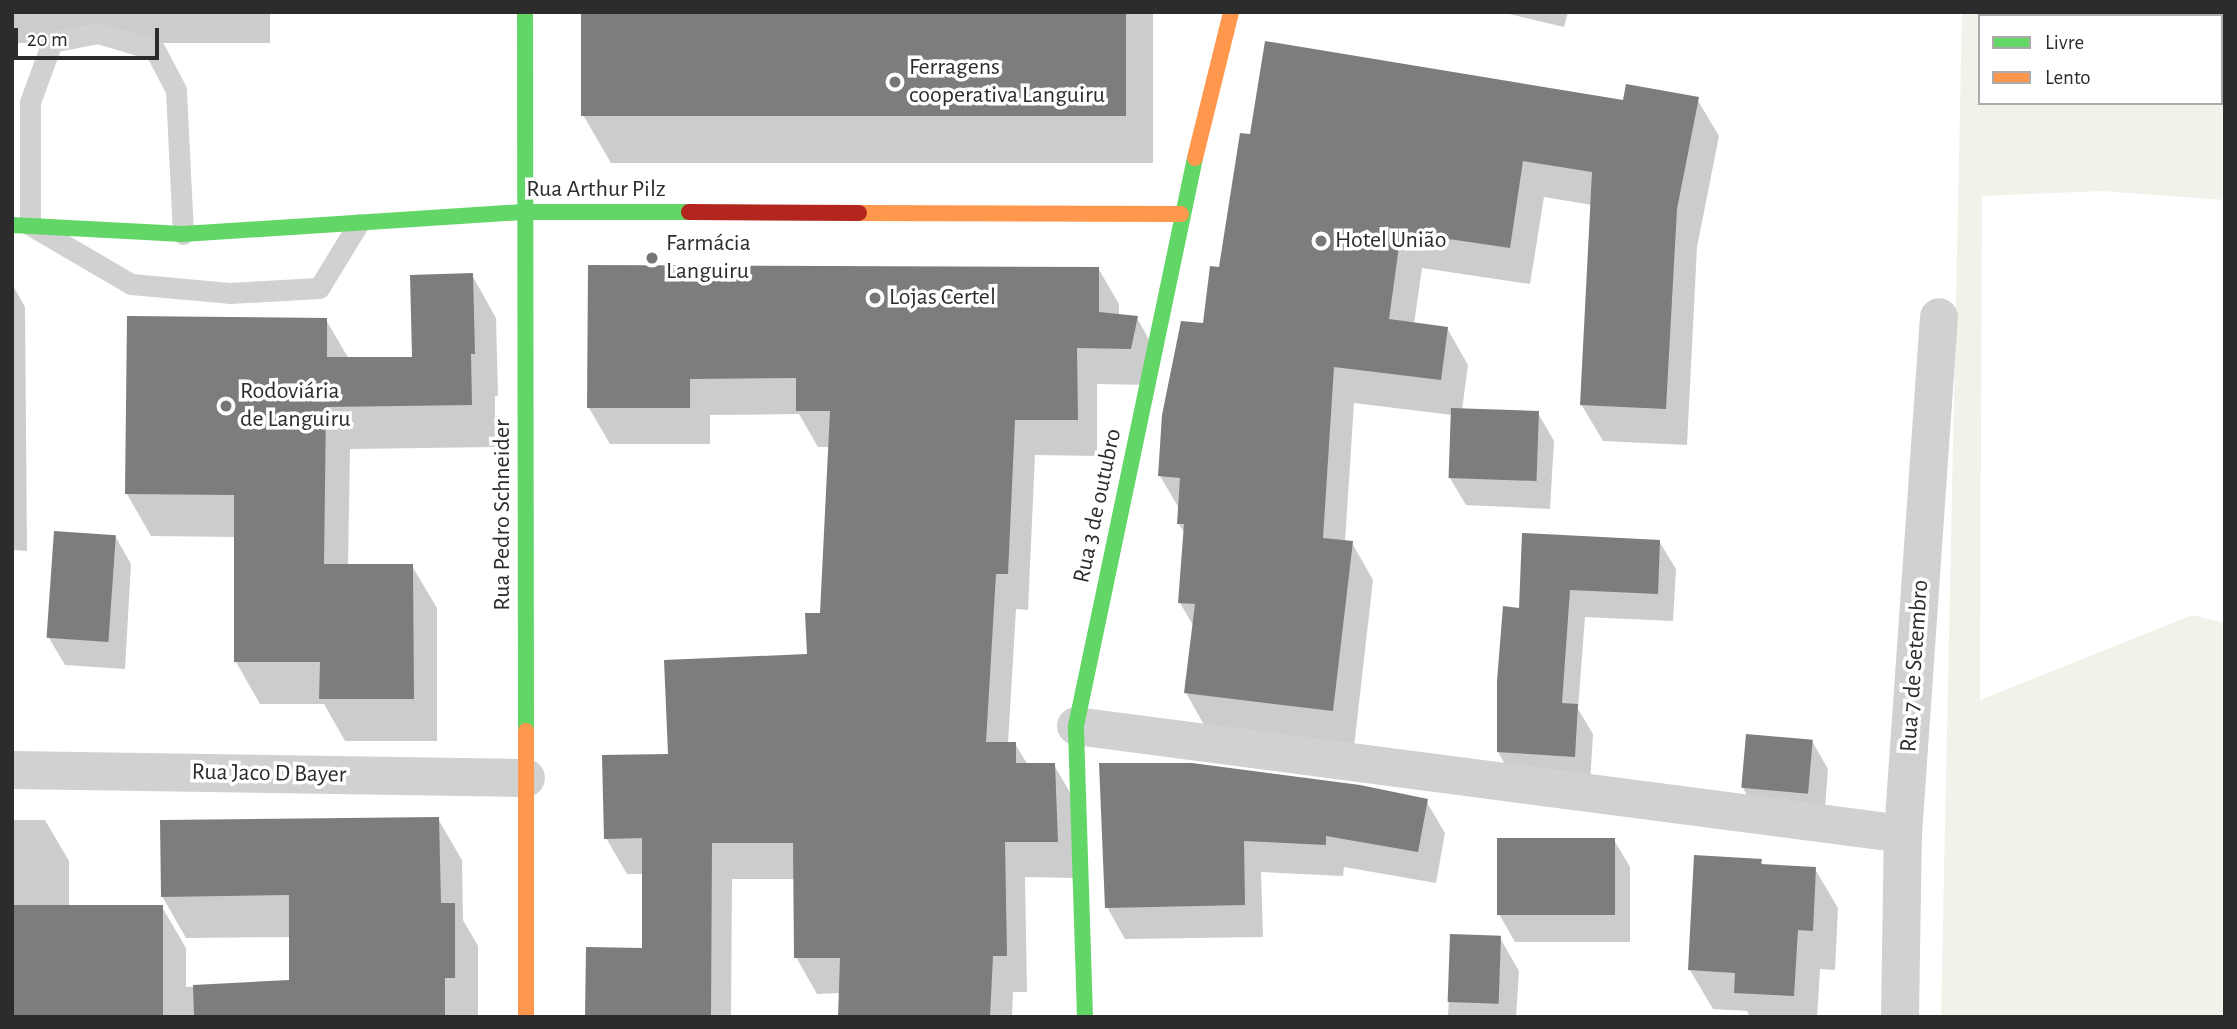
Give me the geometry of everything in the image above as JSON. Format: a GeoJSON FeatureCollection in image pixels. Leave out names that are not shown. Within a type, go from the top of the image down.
{"type":"FeatureCollection","features":[{"type":"Feature","properties":{"kind":"main road","name":"Rua Pedro Schneider"},"geometry":{"type":"LineString","coordinates":[[525,12],[526,1017]]}},
{"type":"Feature","properties":{"kind":"main road","name":"Rua 3 de outubro"},"geometry":{"type":"LineString","coordinates":[[1085,1017],[1076,726],[1181,214],[1231,12]]}},
{"type":"Feature","properties":{"kind":"main road","name":"Rua Arthur Pilz"},"geometry":{"type":"LineString","coordinates":[[21,225],[183,234],[526,212],[1181,214]]}},
{"type":"Feature","properties":{"kind":"street","name":"Rua 7 de Setembro"},"geometry":{"type":"LineString","coordinates":[[1900,1017],[1903,834],[1939,317]]}},
{"type":"Feature","properties":{"kind":"street"},"geometry":{"type":"LineString","coordinates":[[1076,726],[1903,834]]}},
{"type":"Feature","properties":{"kind":"street","name":"Rua Jaco D Bayer"},"geometry":{"type":"LineString","coordinates":[[12,770],[526,778]]}},
{"type":"Feature","properties":{"kind":"lane"},"geometry":{"type":"LineString","coordinates":[[183,234],[176,90],[155,50],[98,33],[52,42],[30,102],[21,225],[131,284],[229,293],[319,288],[358,224]]}},
{"type":"Feature","properties":{"kind":"shaded area"},"geometry":{"type":"Polygon","coordinates":[[[1962,12],[2225,12],[2225,200],[2101,191],[1982,196],[1980,700],[2192,615],[2225,623],[2225,1017],[1941,1017],[1962,12]]]}},
{"type":"Feature","properties":{"kind":"building"},"geometry":{"type":"Polygon","coordinates":[[[581,12],[1126,12],[1126,116],[581,116],[581,12]]]}},
{"type":"Feature","properties":{"kind":"building"},"geometry":{"type":"Polygon","coordinates":[[[1265,41],[1623,100],[1626,84],[1699,97],[1677,209],[1666,409],[1580,405],[1592,172],[1523,161],[1510,248],[1401,232],[1389,319],[1448,327],[1441,380],[1334,367],[1323,538],[1353,541],[1333,711],[1184,693],[1195,604],[1178,603],[1184,524],[1177,524],[1180,478],[1158,476],[1162,415],[1181,321],[1203,323],[1210,266],[1219,267],[1240,133],[1250,134],[1265,41]]]}},
{"type":"Feature","properties":{"kind":"building"},"geometry":{"type":"Polygon","coordinates":[[[588,265],[1099,267],[1099,312],[1138,316],[1131,349],[1077,348],[1078,420],[1015,420],[1008,574],[996,574],[986,742],[1016,742],[1016,763],[1055,763],[1058,842],[1005,842],[1007,956],[993,956],[990,1017],[838,1017],[840,958],[794,958],[793,843],[712,843],[711,1017],[585,1017],[586,947],[642,948],[642,838],[604,839],[602,755],[668,754],[664,660],[807,654],[805,613],[820,613],[830,411],[796,411],[796,378],[690,379],[690,408],[587,408],[588,265]]]}},
{"type":"Feature","properties":{"kind":"building"},"geometry":{"type":"Polygon","coordinates":[[[473,273],[475,354],[471,354],[472,405],[326,407],[324,564],[413,564],[414,699],[319,699],[320,662],[234,662],[234,495],[125,494],[127,316],[327,318],[327,357],[412,357],[410,275],[473,273]]]}},
{"type":"Feature","properties":{"kind":"building"},"geometry":{"type":"Polygon","coordinates":[[[1451,408],[1539,411],[1537,481],[1449,478],[1451,408]]]}},
{"type":"Feature","properties":{"kind":"building"},"geometry":{"type":"Polygon","coordinates":[[[54,531],[116,535],[108,642],[47,638],[54,531]]]}},
{"type":"Feature","properties":{"kind":"building"},"geometry":{"type":"Polygon","coordinates":[[[1522,533],[1660,540],[1658,594],[1570,590],[1562,703],[1578,704],[1575,757],[1497,752],[1497,681],[1503,606],[1519,608],[1522,533]]]}},
{"type":"Feature","properties":{"kind":"building"},"geometry":{"type":"Polygon","coordinates":[[[1746,734],[1813,740],[1808,794],[1741,788],[1746,734]]]}},
{"type":"Feature","properties":{"kind":"building"},"geometry":{"type":"Polygon","coordinates":[[[1099,763],[1192,763],[1360,785],[1428,799],[1418,852],[1326,836],[1326,845],[1244,841],[1245,905],[1105,908],[1099,763]]]}},
{"type":"Feature","properties":{"kind":"building"},"geometry":{"type":"Polygon","coordinates":[[[439,817],[441,903],[455,903],[455,978],[445,978],[445,1017],[194,1017],[193,985],[289,980],[289,895],[161,897],[160,820],[439,817]]]}},
{"type":"Feature","properties":{"kind":"building"},"geometry":{"type":"Polygon","coordinates":[[[1497,838],[1615,838],[1615,915],[1497,915],[1497,838]]]}},
{"type":"Feature","properties":{"kind":"building"},"geometry":{"type":"Polygon","coordinates":[[[1694,855],[1762,859],[1761,864],[1816,867],[1813,931],[1798,930],[1794,996],[1734,993],[1735,973],[1688,970],[1694,855]]]}},
{"type":"Feature","properties":{"kind":"building"},"geometry":{"type":"Polygon","coordinates":[[[12,905],[163,905],[163,1017],[12,1017],[12,905]]]}},
{"type":"Feature","properties":{"kind":"building"},"geometry":{"type":"Polygon","coordinates":[[[1450,934],[1501,936],[1499,1004],[1448,1002],[1450,934]]]}},
{"type":"Feature","properties":{"kind":"traffic: fast"},"geometry":{"type":"LineString","coordinates":[[525,12],[526,731]]}},
{"type":"Feature","properties":{"kind":"traffic: fast"},"geometry":{"type":"LineString","coordinates":[[1085,1017],[1076,726],[1195,158]]}},
{"type":"Feature","properties":{"kind":"traffic: fast"},"geometry":{"type":"LineString","coordinates":[[12,225],[183,234],[526,212],[689,212]]}},
{"type":"Feature","properties":{"kind":"traffic: slow"},"geometry":{"type":"LineString","coordinates":[[1195,158],[1231,12]]}},
{"type":"Feature","properties":{"kind":"traffic: slow"},"geometry":{"type":"LineString","coordinates":[[859,213],[1181,214]]}},
{"type":"Feature","properties":{"kind":"traffic: slow"},"geometry":{"type":"LineString","coordinates":[[526,731],[526,1017]]}},
{"type":"Feature","properties":{"kind":"traffic: jam"},"geometry":{"type":"LineString","coordinates":[[689,212],[859,213]]}},
{"type":"Feature","properties":{"kind":"place","name":"Ferragens cooperativa Languiru"},"geometry":{"type":"Point","coordinates":[895,82]}},
{"type":"Feature","properties":{"kind":"place","name":"Hotel União"},"geometry":{"type":"Point","coordinates":[1321,241]}},
{"type":"Feature","properties":{"kind":"place","name":"Farmácia Languiru"},"geometry":{"type":"Point","coordinates":[652,258]}},
{"type":"Feature","properties":{"kind":"place","name":"Lojas Certel"},"geometry":{"type":"Point","coordinates":[875,298]}},
{"type":"Feature","properties":{"kind":"place","name":"Rodoviária de Languiru"},"geometry":{"type":"Point","coordinates":[226,406]}}]}
